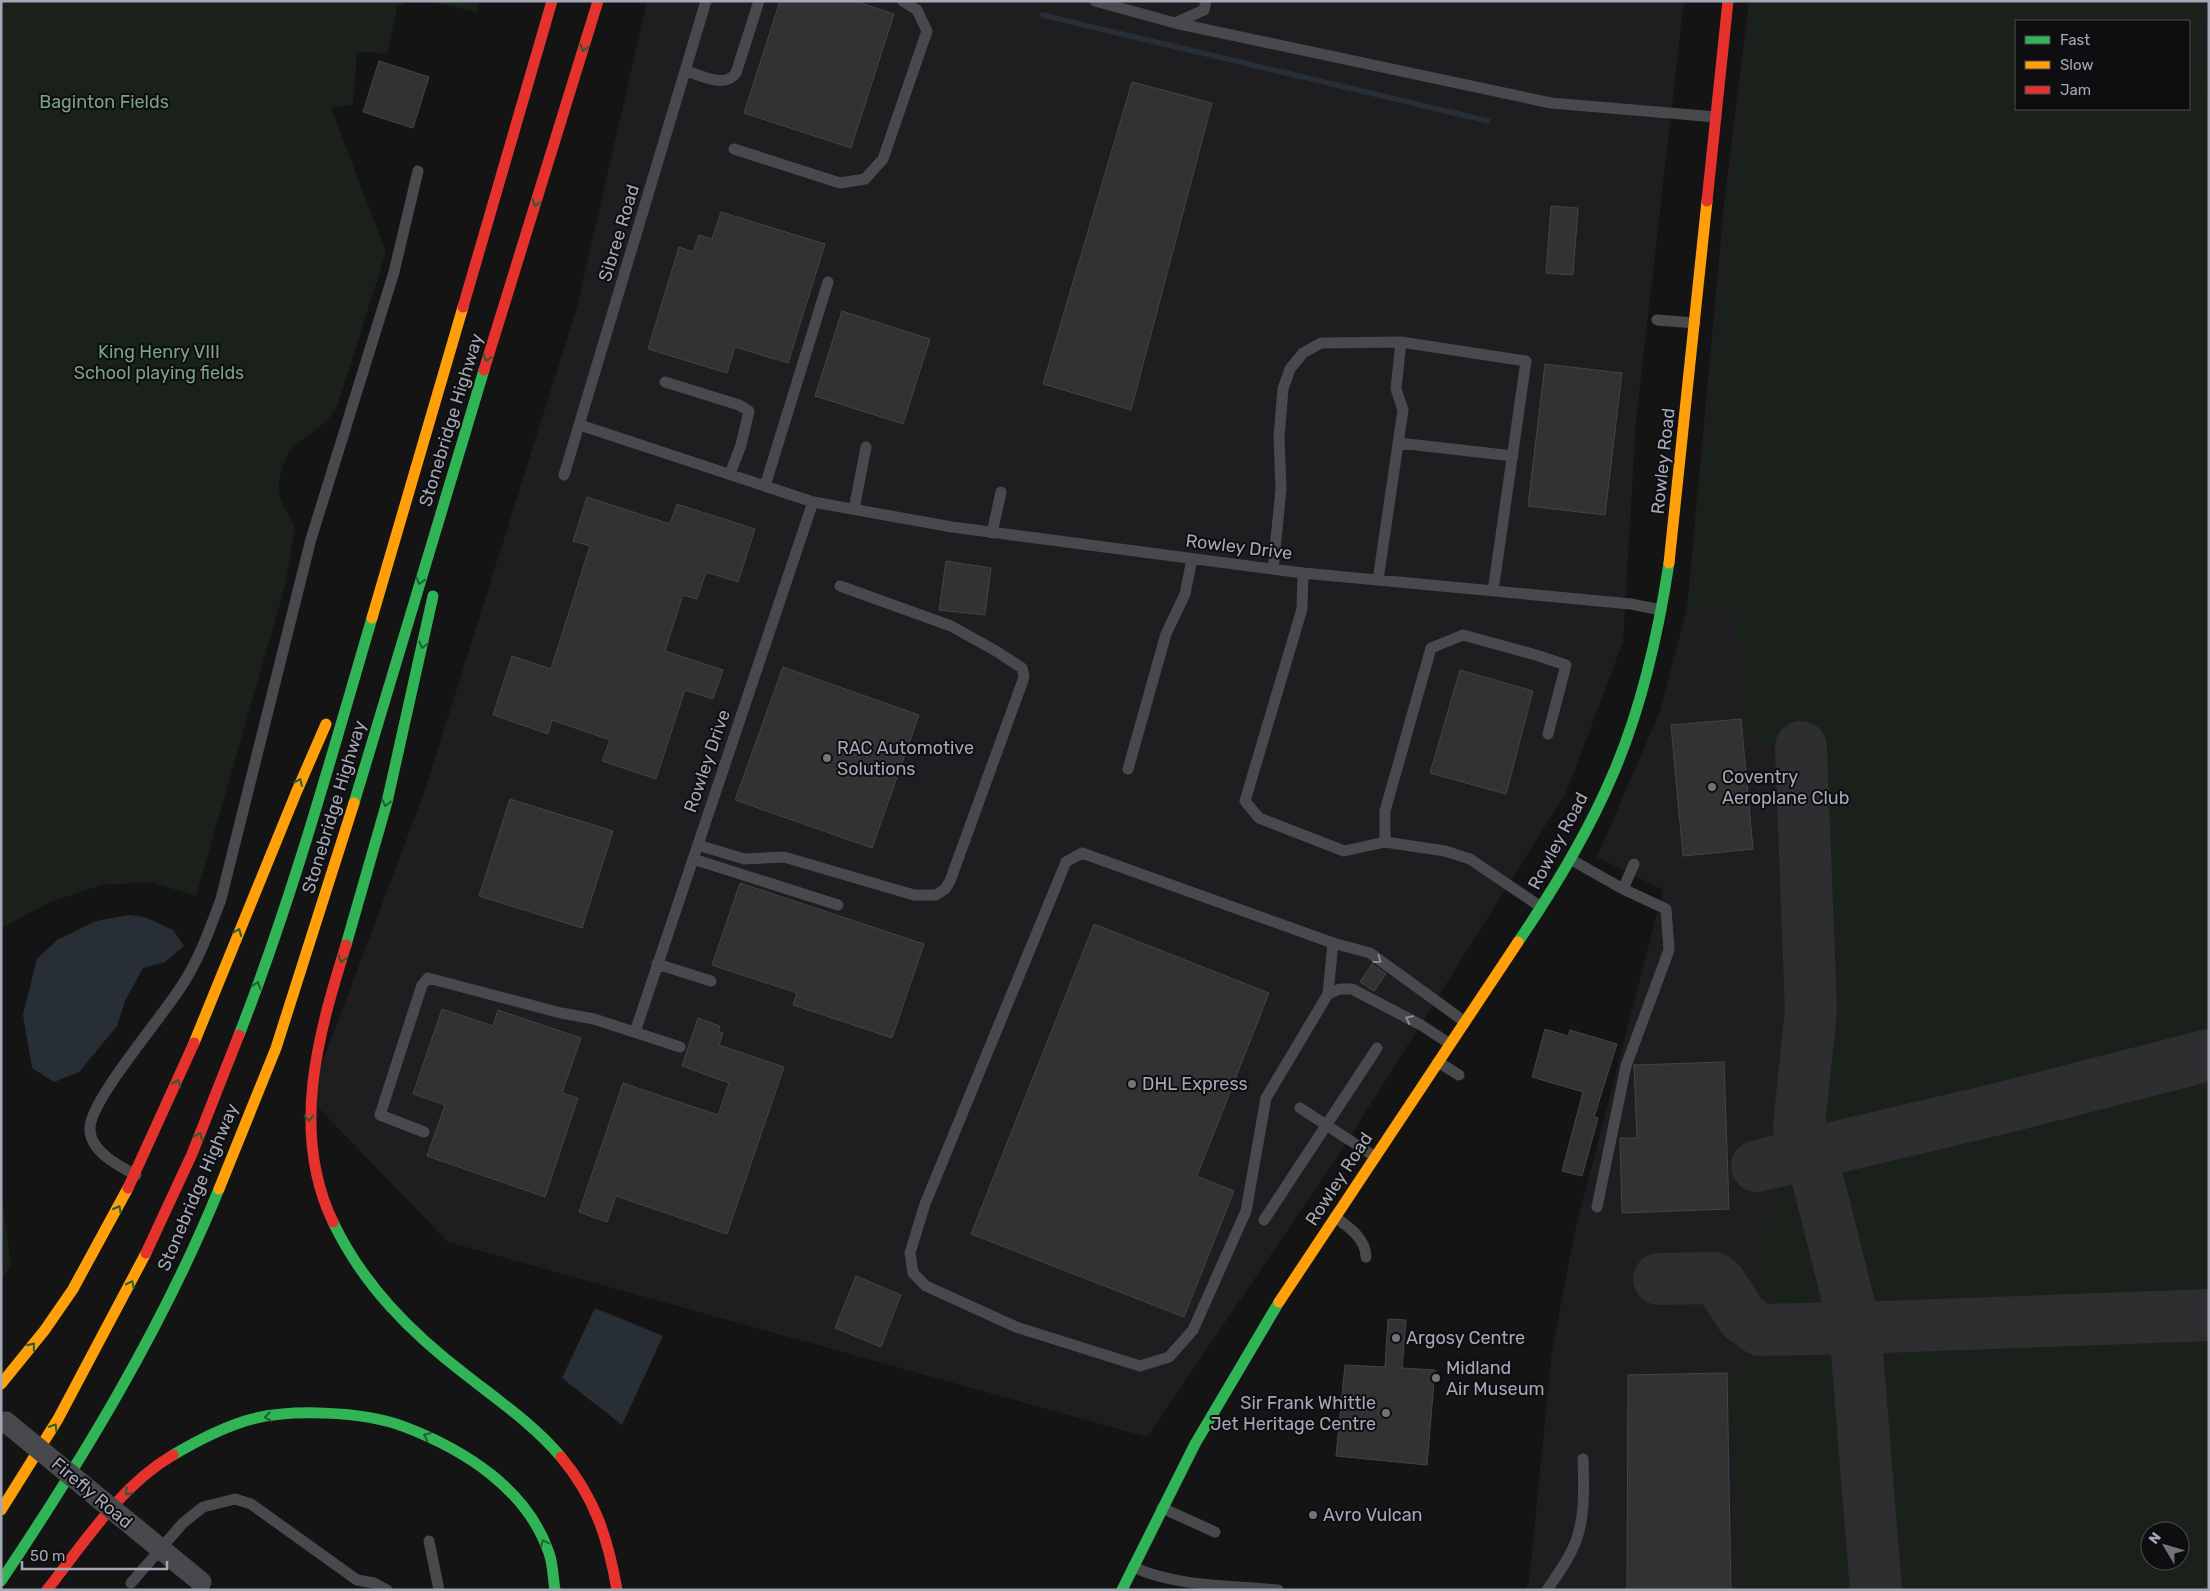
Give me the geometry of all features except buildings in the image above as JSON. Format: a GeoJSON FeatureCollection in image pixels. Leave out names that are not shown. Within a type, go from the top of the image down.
{"type":"FeatureCollection","features":[{"type":"Feature","properties":{"kind":"main road","name":"Stonebridge Highway"},"geometry":{"type":"LineString","coordinates":[[1,1510],[58,1419],[133,1280],[192,1154],[240,1033],[274,939],[318,802],[552,1]]}},
{"type":"Feature","properties":{"kind":"main road","name":"Stonebridge Highway"},"geometry":{"type":"LineString","coordinates":[[1,1581],[104,1420],[167,1301],[217,1193],[276,1048],[341,847],[598,1]]}},
{"type":"Feature","properties":{"kind":"main road","name":"Rowley Road"},"geometry":{"type":"LineString","coordinates":[[1122,1590],[1162,1508],[1222,1395],[1374,1156],[1542,908],[1570,859],[1613,774],[1637,708],[1653,655],[1662,610],[1673,535],[1728,1]]}},
{"type":"Feature","properties":{"kind":"main road"},"geometry":{"type":"LineString","coordinates":[[442,510],[435,581],[401,744],[369,869],[316,1051],[309,1103],[309,1131],[314,1172],[326,1210],[349,1256],[382,1301],[424,1342],[494,1395],[528,1426],[564,1463],[590,1498],[611,1555],[617,1590]]}},
{"type":"Feature","properties":{"kind":"main road"},"geometry":{"type":"LineString","coordinates":[[1,1384],[48,1326],[82,1276],[136,1175],[178,1083],[296,789],[364,640]]}},
{"type":"Feature","properties":{"kind":"main road"},"geometry":{"type":"LineString","coordinates":[[1,1371],[14,1368]]}},
{"type":"Feature","properties":{"kind":"main road"},"geometry":{"type":"LineString","coordinates":[[46,1590],[109,1512],[153,1467],[196,1442],[245,1421],[292,1412],[354,1415],[404,1426],[451,1448],[494,1475],[532,1519],[549,1553],[555,1590]]}},
{"type":"Feature","properties":{"kind":"street","name":"Firefly Road"},"geometry":{"type":"LineString","coordinates":[[6,1422],[201,1582]]}},
{"type":"Feature","properties":{"kind":"lane","name":"Sibree Road"},"geometry":{"type":"LineString","coordinates":[[564,475],[706,1]]}},
{"type":"Feature","properties":{"kind":"lane"},"geometry":{"type":"LineString","coordinates":[[686,71],[723,81],[732,78],[736,72],[760,1]]}},
{"type":"Feature","properties":{"kind":"lane"},"geometry":{"type":"LineString","coordinates":[[734,149],[840,182],[864,179],[883,159],[927,31],[917,10],[903,1]]}},
{"type":"Feature","properties":{"kind":"lane"},"geometry":{"type":"LineString","coordinates":[[1095,1],[1175,23],[1551,104],[1717,117]]}},
{"type":"Feature","properties":{"kind":"lane"},"geometry":{"type":"LineString","coordinates":[[1175,23],[1204,10],[1206,1]]}},
{"type":"Feature","properties":{"kind":"lane"},"geometry":{"type":"LineString","coordinates":[[136,1175],[116,1164],[95,1146],[89,1129],[92,1116],[111,1085],[187,979],[221,898],[310,539],[394,272],[418,171]]}},
{"type":"Feature","properties":{"kind":"lane"},"geometry":{"type":"LineString","coordinates":[[764,486],[828,282]]}},
{"type":"Feature","properties":{"kind":"lane"},"geometry":{"type":"LineString","coordinates":[[1657,320],[1695,323]]}},
{"type":"Feature","properties":{"kind":"lane"},"geometry":{"type":"LineString","coordinates":[[1378,580],[1403,410],[1396,389],[1401,342]]}},
{"type":"Feature","properties":{"kind":"lane"},"geometry":{"type":"LineString","coordinates":[[1273,569],[1281,489],[1279,437],[1283,389],[1290,370],[1303,353],[1321,343],[1401,342],[1526,361],[1493,592]]}},
{"type":"Feature","properties":{"kind":"lane"},"geometry":{"type":"LineString","coordinates":[[665,382],[739,405],[749,411],[741,445],[730,474]]}},
{"type":"Feature","properties":{"kind":"lane","name":"Rowley Drive"},"geometry":{"type":"LineString","coordinates":[[580,425],[813,502],[992,533],[1303,573],[1631,604],[1662,610]]}},
{"type":"Feature","properties":{"kind":"lane"},"geometry":{"type":"LineString","coordinates":[[1399,443],[1512,456]]}},
{"type":"Feature","properties":{"kind":"lane"},"geometry":{"type":"LineString","coordinates":[[854,509],[866,447]]}},
{"type":"Feature","properties":{"kind":"lane"},"geometry":{"type":"LineString","coordinates":[[992,533],[1001,492]]}},
{"type":"Feature","properties":{"kind":"lane","name":"Rowley Drive"},"geometry":{"type":"LineString","coordinates":[[634,1032],[813,502]]}},
{"type":"Feature","properties":{"kind":"lane"},"geometry":{"type":"LineString","coordinates":[[1128,769],[1166,634],[1185,594],[1192,559]]}},
{"type":"Feature","properties":{"kind":"lane"},"geometry":{"type":"LineString","coordinates":[[1303,573],[1302,609],[1245,801],[1259,818],[1344,851],[1385,842],[1445,850],[1470,860],[1542,908]]}},
{"type":"Feature","properties":{"kind":"lane"},"geometry":{"type":"LineString","coordinates":[[698,845],[744,859],[784,857],[914,894],[936,895],[945,889],[950,881],[1022,683],[1024,677],[1022,668],[996,651],[950,626],[840,586]]}},
{"type":"Feature","properties":{"kind":"lane"},"geometry":{"type":"LineString","coordinates":[[1385,842],[1385,811],[1431,648],[1463,636],[1566,665],[1548,734]]}},
{"type":"Feature","properties":{"kind":"lane"},"geometry":{"type":"LineString","coordinates":[[1333,943],[1328,994],[1266,1098],[1246,1211],[1193,1330],[1169,1357],[1140,1366],[1016,1327],[926,1286],[913,1273],[910,1253],[925,1204],[1066,862],[1082,853],[1333,943],[1370,954],[1465,1022]]}},
{"type":"Feature","properties":{"kind":"lane"},"geometry":{"type":"LineString","coordinates":[[693,859],[838,905]]}},
{"type":"Feature","properties":{"kind":"lane"},"geometry":{"type":"LineString","coordinates":[[1570,859],[1622,889],[1666,909],[1670,950],[1626,1066],[1597,1208]]}},
{"type":"Feature","properties":{"kind":"lane"},"geometry":{"type":"LineString","coordinates":[[1622,889],[1634,864]]}},
{"type":"Feature","properties":{"kind":"lane"},"geometry":{"type":"LineString","coordinates":[[657,964],[711,981]]}},
{"type":"Feature","properties":{"kind":"lane"},"geometry":{"type":"LineString","coordinates":[[424,1132],[380,1115],[422,984],[428,978],[561,1013],[594,1019],[680,1046]]}},
{"type":"Feature","properties":{"kind":"lane"},"geometry":{"type":"LineString","coordinates":[[1328,994],[1340,989],[1352,989],[1421,1025],[1450,1044]]}},
{"type":"Feature","properties":{"kind":"lane"},"geometry":{"type":"LineString","coordinates":[[1264,1220],[1377,1048]]}},
{"type":"Feature","properties":{"kind":"lane"},"geometry":{"type":"LineString","coordinates":[[1438,1062],[1459,1075]]}},
{"type":"Feature","properties":{"kind":"lane"},"geometry":{"type":"LineString","coordinates":[[1300,1108],[1374,1156]]}},
{"type":"Feature","properties":{"kind":"lane"},"geometry":{"type":"LineString","coordinates":[[1335,1217],[1351,1229],[1366,1248],[1366,1258]]}},
{"type":"Feature","properties":{"kind":"lane"},"geometry":{"type":"LineString","coordinates":[[1547,1590],[1571,1553],[1578,1534],[1584,1492],[1583,1458]]}},
{"type":"Feature","properties":{"kind":"lane"},"geometry":{"type":"LineString","coordinates":[[131,1583],[183,1523],[203,1507],[235,1499],[251,1504],[357,1580],[374,1583],[387,1590]]}},
{"type":"Feature","properties":{"kind":"lane"},"geometry":{"type":"LineString","coordinates":[[1162,1508],[1215,1532]]}},
{"type":"Feature","properties":{"kind":"lane"},"geometry":{"type":"LineString","coordinates":[[429,1541],[439,1590]]}},
{"type":"Feature","properties":{"kind":"lane"},"geometry":{"type":"LineString","coordinates":[[1133,1567],[1151,1574],[1178,1580],[1278,1590]]}},
{"type":"Feature","properties":{"kind":"shaded area"},"geometry":{"type":"Polygon","coordinates":[[[647,1],[1684,1],[1636,421],[1623,642],[1566,793],[1338,1156],[1147,1437],[448,1242],[309,1098],[425,790],[577,307],[647,1]]]}},
{"type":"Feature","properties":{"kind":"shaded area"},"geometry":{"type":"Polygon","coordinates":[[[1749,1],[2209,1],[2209,1590],[1525,1590],[1529,1582],[1552,1350],[1575,1231],[1663,890],[1597,857],[1660,711],[1687,608],[1724,204],[1749,1]]]}},
{"type":"Feature","properties":{"kind":"shaded area"},"geometry":{"type":"Polygon","coordinates":[[[129,915],[145,917],[173,930],[184,946],[165,962],[143,968],[125,1001],[117,1026],[79,1072],[54,1082],[32,1068],[23,1015],[37,959],[57,940],[96,921],[129,915]]]}},
{"type":"Feature","properties":{"kind":"shaded area"},"geometry":{"type":"Polygon","coordinates":[[[595,1308],[663,1336],[622,1425],[562,1378],[595,1308]]]}},
{"type":"Feature","properties":{"kind":"green space","name":"King Henry VIII School playing fields"},"geometry":{"type":"Polygon","coordinates":[[[1,1],[407,1],[397,7],[388,53],[357,52],[353,104],[331,108],[386,252],[337,407],[327,421],[296,445],[288,454],[282,467],[279,483],[280,499],[295,528],[285,586],[196,896],[151,882],[102,885],[48,903],[4,927],[1,931],[1,1]]]}},
{"type":"Feature","properties":{"kind":"green space"},"geometry":{"type":"Polygon","coordinates":[[[427,1],[480,1],[477,12],[427,1]]]}},
{"type":"Feature","properties":{"kind":"green space"},"geometry":{"type":"Polygon","coordinates":[[[1754,1],[2200,1],[2209,110],[2209,1045],[1836,1138],[1825,1124],[1816,741],[1748,744],[1734,612],[1687,608],[1754,1]]]}},
{"type":"Feature","properties":{"kind":"green space"},"geometry":{"type":"Polygon","coordinates":[[[2209,1074],[2209,1296],[1782,1310],[1754,1284],[1768,1215],[1791,1174],[1838,1161],[2209,1074]]]}},
{"type":"Feature","properties":{"kind":"green space"},"geometry":{"type":"Polygon","coordinates":[[[1,1188],[11,1265],[1,1280],[1,1188]]]}},
{"type":"Feature","properties":{"kind":"green space"},"geometry":{"type":"Polygon","coordinates":[[[2209,1332],[2209,1590],[1900,1590],[1883,1378],[1899,1351],[2209,1332]]]}},
{"type":"Feature","properties":{"kind":"green space"},"geometry":{"type":"Polygon","coordinates":[[[1803,1345],[1833,1352],[1845,1363],[1864,1590],[1747,1590],[1727,1373],[1803,1345]]]}},
{"type":"Feature","properties":{"kind":"waterway"},"geometry":{"type":"LineString","coordinates":[[1042,15],[1488,121]]}},
{"type":"Feature","properties":{"kind":"taxiway"},"geometry":{"type":"LineString","coordinates":[[1801,747],[1811,1010],[1799,1126],[1811,1153],[1855,1328],[1876,1590]]}},
{"type":"Feature","properties":{"kind":"taxiway"},"geometry":{"type":"LineString","coordinates":[[1757,1166],[2002,1108],[2209,1055]]}},
{"type":"Feature","properties":{"kind":"taxiway"},"geometry":{"type":"LineString","coordinates":[[1659,1279],[1714,1278],[1720,1283],[1742,1317],[1760,1330],[2209,1315]]}},
{"type":"Feature","properties":{"kind":"traffic: fast"},"geometry":{"type":"LineString","coordinates":[[354,803],[484,370]]}},
{"type":"Feature","properties":{"kind":"traffic: fast"},"geometry":{"type":"LineString","coordinates":[[1518,942],[1545,902],[1581,839],[1603,796],[1623,749],[1648,670],[1660,617],[1669,563]]}},
{"type":"Feature","properties":{"kind":"traffic: fast"},"geometry":{"type":"LineString","coordinates":[[346,945],[387,802],[433,596]]}},
{"type":"Feature","properties":{"kind":"traffic: fast"},"geometry":{"type":"LineString","coordinates":[[239,1035],[294,880],[372,618]]}},
{"type":"Feature","properties":{"kind":"traffic: fast"},"geometry":{"type":"LineString","coordinates":[[1,1581],[62,1487],[120,1391],[173,1291],[219,1189]]}},
{"type":"Feature","properties":{"kind":"traffic: fast"},"geometry":{"type":"LineString","coordinates":[[333,1222],[359,1267],[408,1325],[446,1359],[528,1424],[561,1457]]}},
{"type":"Feature","properties":{"kind":"traffic: fast"},"geometry":{"type":"LineString","coordinates":[[1122,1590],[1195,1444],[1279,1302]]}},
{"type":"Feature","properties":{"kind":"traffic: fast"},"geometry":{"type":"LineString","coordinates":[[173,1455],[208,1436],[236,1424],[282,1414],[325,1413],[368,1417],[405,1427],[450,1447],[471,1460],[510,1491],[526,1510],[539,1530],[549,1553],[555,1590]]}},
{"type":"Feature","properties":{"kind":"traffic: slow"},"geometry":{"type":"LineString","coordinates":[[1669,563],[1707,201]]}},
{"type":"Feature","properties":{"kind":"traffic: slow"},"geometry":{"type":"LineString","coordinates":[[372,618],[463,307]]}},
{"type":"Feature","properties":{"kind":"traffic: slow"},"geometry":{"type":"LineString","coordinates":[[194,1043],[326,724]]}},
{"type":"Feature","properties":{"kind":"traffic: slow"},"geometry":{"type":"LineString","coordinates":[[219,1189],[276,1048],[354,803]]}},
{"type":"Feature","properties":{"kind":"traffic: slow"},"geometry":{"type":"LineString","coordinates":[[1279,1302],[1518,942]]}},
{"type":"Feature","properties":{"kind":"traffic: slow"},"geometry":{"type":"LineString","coordinates":[[1,1384],[44,1331],[73,1289],[128,1188]]}},
{"type":"Feature","properties":{"kind":"traffic: slow"},"geometry":{"type":"LineString","coordinates":[[1,1510],[58,1419],[146,1253]]}},
{"type":"Feature","properties":{"kind":"traffic: jam"},"geometry":{"type":"LineString","coordinates":[[463,307],[552,1]]}},
{"type":"Feature","properties":{"kind":"traffic: jam"},"geometry":{"type":"LineString","coordinates":[[484,370],[598,1]]}},
{"type":"Feature","properties":{"kind":"traffic: jam"},"geometry":{"type":"LineString","coordinates":[[1707,201],[1728,1]]}},
{"type":"Feature","properties":{"kind":"traffic: jam"},"geometry":{"type":"LineString","coordinates":[[333,1222],[320,1188],[313,1153],[311,1119],[318,1048],[346,945]]}},
{"type":"Feature","properties":{"kind":"traffic: jam"},"geometry":{"type":"LineString","coordinates":[[146,1253],[192,1154],[239,1035]]}},
{"type":"Feature","properties":{"kind":"traffic: jam"},"geometry":{"type":"LineString","coordinates":[[128,1188],[194,1043]]}},
{"type":"Feature","properties":{"kind":"traffic: jam"},"geometry":{"type":"LineString","coordinates":[[47,1590],[104,1516],[136,1483],[173,1455]]}},
{"type":"Feature","properties":{"kind":"traffic: jam"},"geometry":{"type":"LineString","coordinates":[[561,1457],[583,1488],[598,1519],[609,1553],[617,1590]]}},
{"type":"Feature","properties":{"kind":"place","name":"RAC Automotive Solutions"},"geometry":{"type":"Point","coordinates":[827,758]}},
{"type":"Feature","properties":{"kind":"place","name":"Coventry Aeroplane Club"},"geometry":{"type":"Point","coordinates":[1712,787]}},
{"type":"Feature","properties":{"kind":"place","name":"DHL Express"},"geometry":{"type":"Point","coordinates":[1132,1084]}},
{"type":"Feature","properties":{"kind":"place","name":"Argosy Centre"},"geometry":{"type":"Point","coordinates":[1396,1338]}},
{"type":"Feature","properties":{"kind":"place","name":"Midland Air Museum"},"geometry":{"type":"Point","coordinates":[1436,1378]}},
{"type":"Feature","properties":{"kind":"place","name":"Sir Frank Whittle Jet Heritage Centre"},"geometry":{"type":"Point","coordinates":[1386,1413]}},
{"type":"Feature","properties":{"kind":"place","name":"Avro Vulcan"},"geometry":{"type":"Point","coordinates":[1313,1515]}},
{"type":"Feature","properties":{"kind":"park label","name":"Baginton Fields"},"geometry":{"type":"Point","coordinates":[104,102]}}]}
